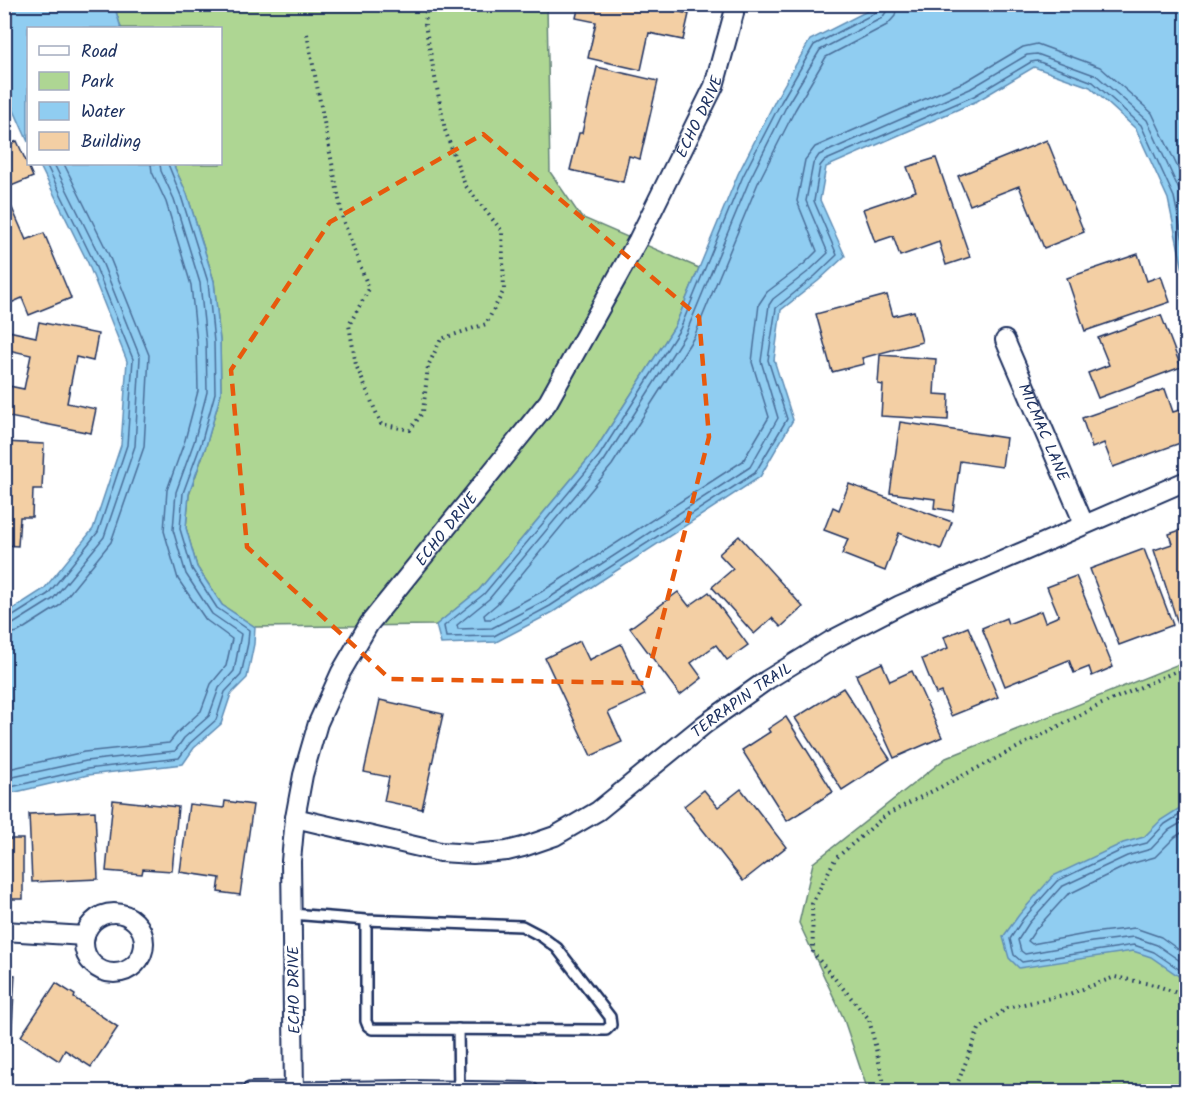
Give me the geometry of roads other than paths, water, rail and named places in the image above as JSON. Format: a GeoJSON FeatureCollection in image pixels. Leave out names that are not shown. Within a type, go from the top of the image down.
{"type":"FeatureCollection","features":[{"type":"Feature","properties":{"kind":"street","name":"ECHO DRIVE"},"geometry":{"type":"LineString","coordinates":[[294,1091],[291,861],[295,818],[303,775],[318,723],[341,672],[369,624],[548,402],[638,240],[714,86],[734,13],[734,4]]}},
{"type":"Feature","properties":{"kind":"street","name":"MICMAC LANE"},"geometry":{"type":"LineString","coordinates":[[1005,340],[1084,525]]}},
{"type":"Feature","properties":{"kind":"street","name":"TERRAPIN TRAIL"},"geometry":{"type":"LineString","coordinates":[[295,818],[440,852],[473,854],[507,850],[555,836],[598,811],[705,724],[758,686],[832,640],[900,605],[1186,481]]}},
{"type":"Feature","properties":{"kind":"street"},"geometry":{"type":"LineString","coordinates":[[4,931],[84,936]]}},
{"type":"Feature","properties":{"kind":"street"},"geometry":{"type":"LineString","coordinates":[[251,1092],[530,1092]]}},
{"type":"Feature","properties":{"kind":"lane"},"geometry":{"type":"LineString","coordinates":[[292,914],[366,920],[522,926],[557,948],[610,1017],[611,1025],[606,1030],[372,1029],[366,1021],[366,920]]}},
{"type":"Feature","properties":{"kind":"lane"},"geometry":{"type":"LineString","coordinates":[[458,1029],[459,1091]]}},
{"type":"Feature","properties":{"kind":"water"},"geometry":{"type":"Polygon","coordinates":[[[881,4],[1186,5],[1186,284],[1168,199],[1136,129],[1090,87],[1034,67],[977,101],[826,167],[820,200],[845,256],[781,310],[774,360],[793,420],[760,477],[553,612],[496,642],[441,644],[436,625],[479,590],[594,452],[675,326],[738,174],[776,99],[810,40],[881,4]]]}},
{"type":"Feature","properties":{"kind":"water"},"geometry":{"type":"Polygon","coordinates":[[[4,5],[114,5],[121,27],[27,27],[27,140],[5,90],[4,5]]]}},
{"type":"Feature","properties":{"kind":"water"},"geometry":{"type":"Polygon","coordinates":[[[39,165],[173,165],[187,194],[214,281],[220,341],[221,393],[189,494],[186,528],[197,567],[222,605],[255,627],[254,644],[247,678],[231,694],[221,724],[194,748],[183,764],[88,775],[5,793],[5,614],[44,589],[93,529],[121,445],[127,361],[88,263],[39,165]]]}},
{"type":"Feature","properties":{"kind":"water"},"geometry":{"type":"Polygon","coordinates":[[[1186,804],[1186,981],[1151,957],[1133,951],[1019,968],[1009,958],[1003,937],[1053,876],[1123,843],[1144,837],[1161,820],[1186,804]]]}}]}
